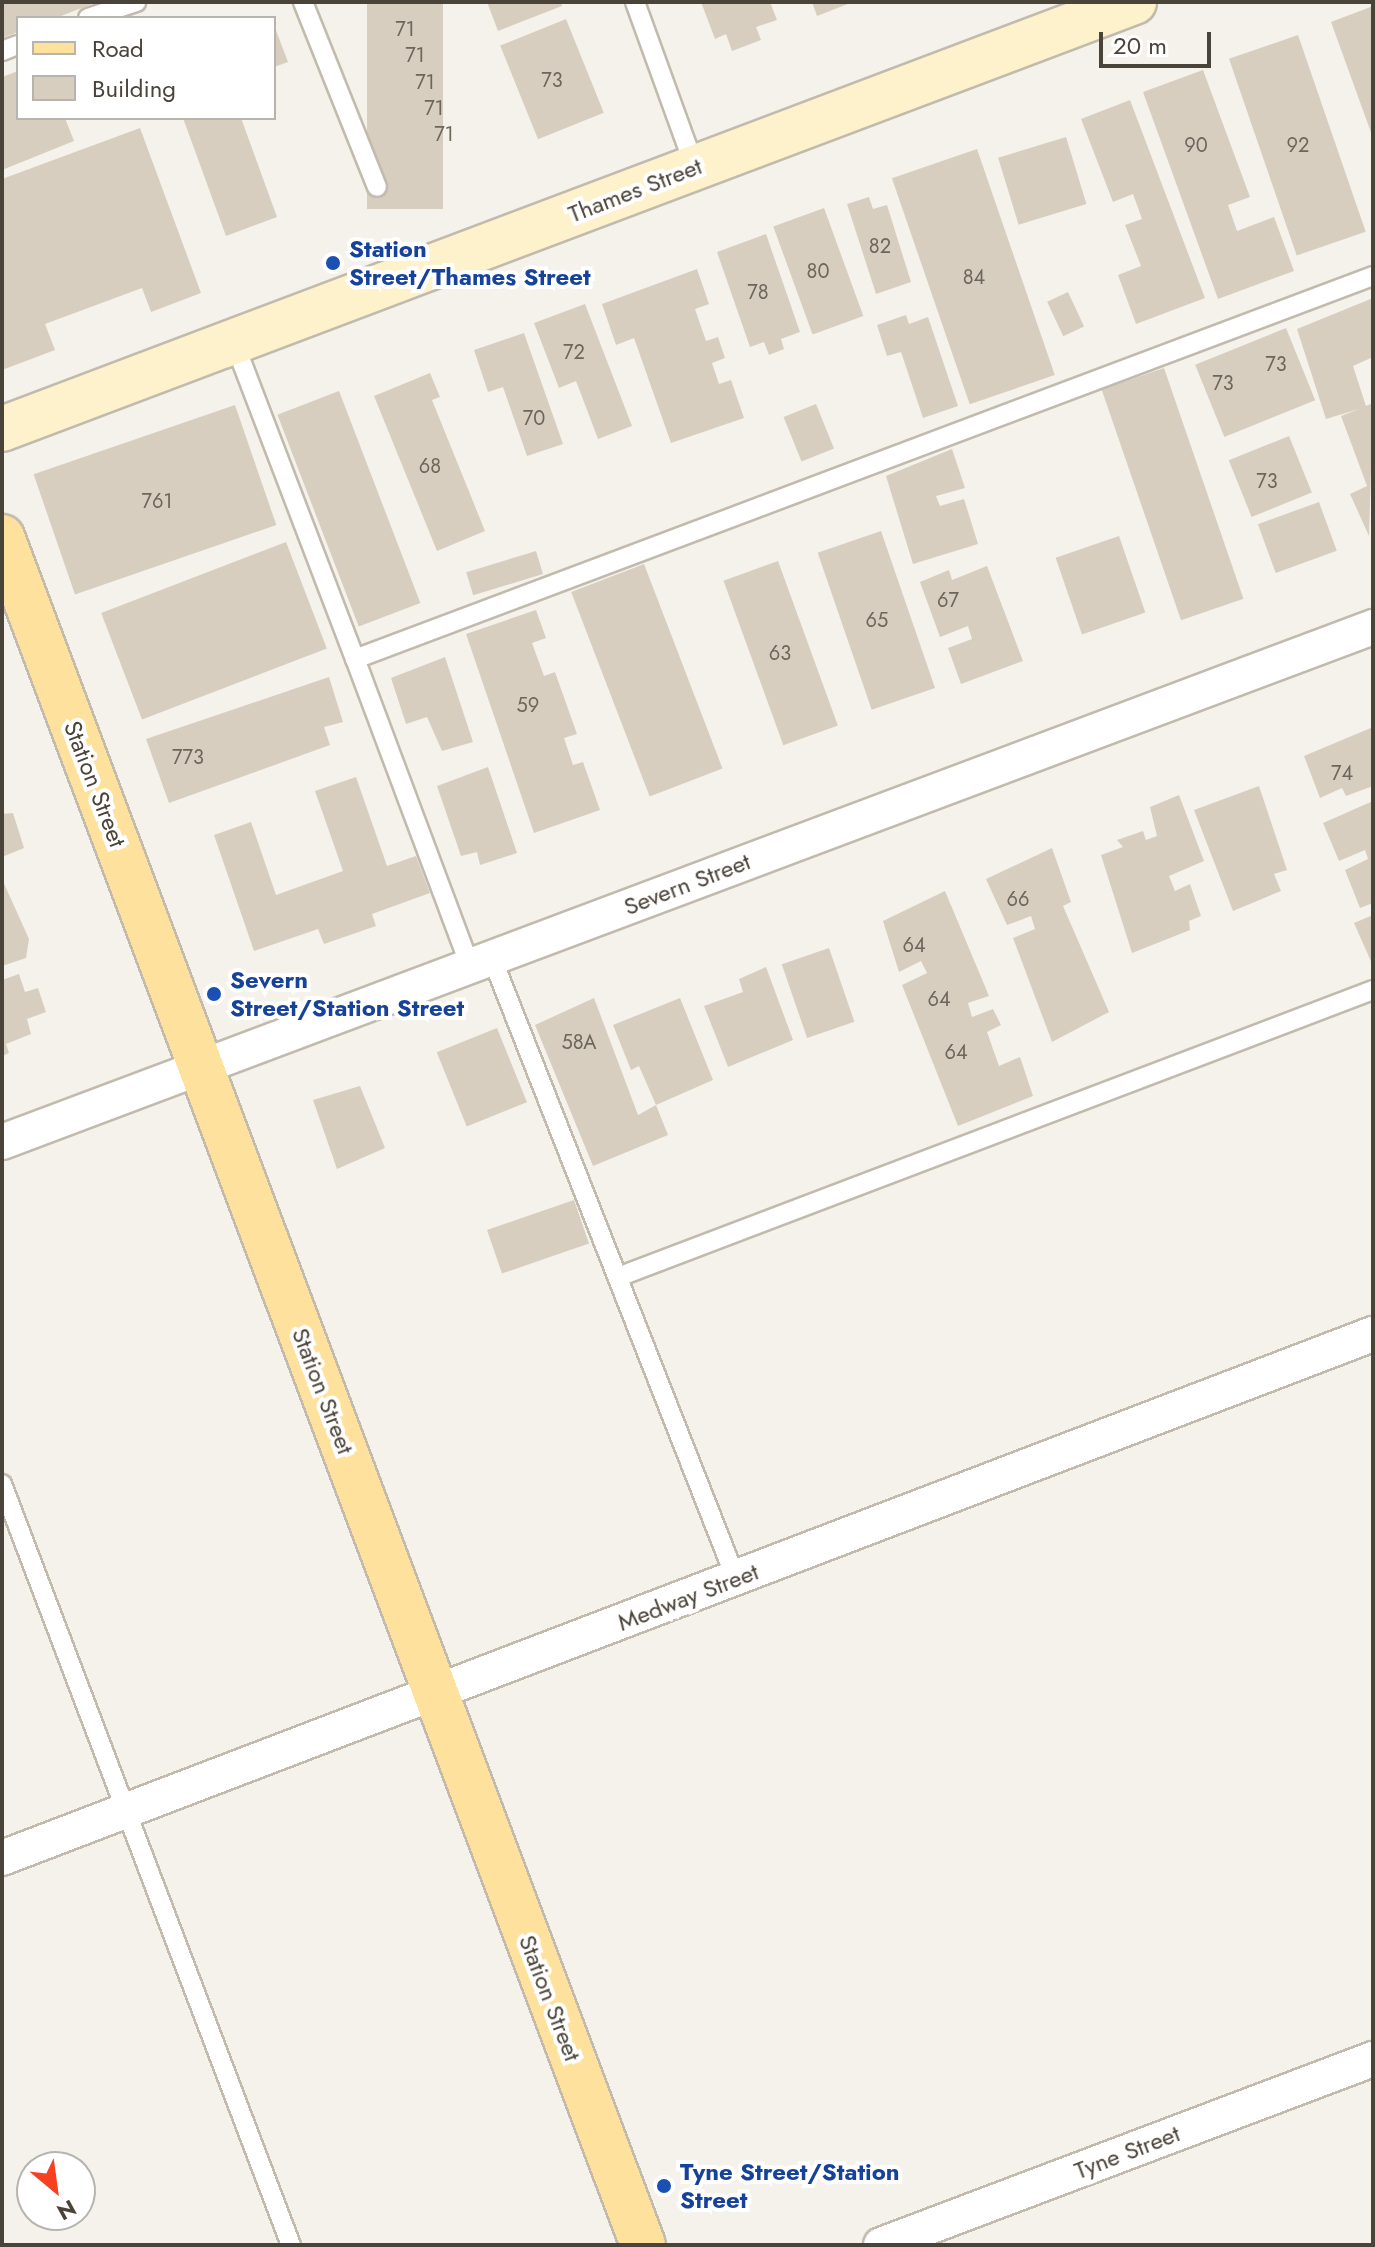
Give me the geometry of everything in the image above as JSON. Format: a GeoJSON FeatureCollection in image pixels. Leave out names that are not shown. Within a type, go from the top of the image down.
{"type":"FeatureCollection","features":[{"type":"Feature","properties":{"kind":"main road","name":"Thames Street"},"geometry":{"type":"LineString","coordinates":[[2,429],[1134,2]]}},
{"type":"Feature","properties":{"kind":"main road","name":"Station Street"},"geometry":{"type":"LineString","coordinates":[[2,537],[643,2245]]}},
{"type":"Feature","properties":{"kind":"street","name":"Severn Street"},"geometry":{"type":"LineString","coordinates":[[2,1142],[1373,627]]}},
{"type":"Feature","properties":{"kind":"street","name":"Medway Street"},"geometry":{"type":"LineString","coordinates":[[2,1858],[1373,1334]]}},
{"type":"Feature","properties":{"kind":"street","name":"Tyne Street"},"geometry":{"type":"LineString","coordinates":[[881,2245],[1373,2059]]}},
{"type":"Feature","properties":{"kind":"lane"},"geometry":{"type":"LineString","coordinates":[[94,16],[136,2]]}},
{"type":"Feature","properties":{"kind":"lane"},"geometry":{"type":"LineString","coordinates":[[303,2],[377,187]]}},
{"type":"Feature","properties":{"kind":"lane"},"geometry":{"type":"LineString","coordinates":[[635,2],[695,168]]}},
{"type":"Feature","properties":{"kind":"lane"},"geometry":{"type":"LineString","coordinates":[[355,659],[1373,276]]}},
{"type":"Feature","properties":{"kind":"lane"},"geometry":{"type":"LineString","coordinates":[[234,342],[355,659],[481,962],[618,1277],[736,1579]]}},
{"type":"Feature","properties":{"kind":"lane"},"geometry":{"type":"LineString","coordinates":[[618,1277],[1373,990]]}},
{"type":"Feature","properties":{"kind":"lane"},"geometry":{"type":"LineString","coordinates":[[2,1484],[291,2245]]}},
{"type":"Feature","properties":{"kind":"building"},"geometry":{"type":"Polygon","coordinates":[[[2,2],[97,2],[61,16],[16,16],[16,33],[2,38],[2,2]]]}},
{"type":"Feature","properties":{"kind":"building"},"geometry":{"type":"Polygon","coordinates":[[[367,2],[443,2],[443,209],[367,209],[367,2]]]}},
{"type":"Feature","properties":{"kind":"building"},"geometry":{"type":"Polygon","coordinates":[[[487,2],[561,2],[562,6],[498,31],[487,2]]]}},
{"type":"Feature","properties":{"kind":"building"},"geometry":{"type":"Polygon","coordinates":[[[701,2],[770,2],[777,20],[756,27],[761,40],[732,51],[726,34],[715,39],[701,2]]]}},
{"type":"Feature","properties":{"kind":"building"},"geometry":{"type":"Polygon","coordinates":[[[812,2],[853,2],[817,16],[812,2]]]}},
{"type":"Feature","properties":{"kind":"building"},"geometry":{"type":"Polygon","coordinates":[[[1373,6],[1373,138],[1331,22],[1373,6]]]}},
{"type":"Feature","properties":{"kind":"building"},"geometry":{"type":"Polygon","coordinates":[[[566,19],[604,113],[538,139],[500,46],[566,19]]]}},
{"type":"Feature","properties":{"kind":"building"},"geometry":{"type":"Polygon","coordinates":[[[276,30],[288,62],[276,66],[276,30]]]}},
{"type":"Feature","properties":{"kind":"building"},"geometry":{"type":"Polygon","coordinates":[[[1298,35],[1366,232],[1297,255],[1229,59],[1298,35]]]}},
{"type":"Feature","properties":{"kind":"building"},"geometry":{"type":"Polygon","coordinates":[[[1203,70],[1250,197],[1228,205],[1237,231],[1274,217],[1294,271],[1218,299],[1143,92],[1203,70]]]}},
{"type":"Feature","properties":{"kind":"building"},"geometry":{"type":"Polygon","coordinates":[[[16,72],[16,120],[66,120],[74,141],[2,170],[2,77],[16,72]]]}},
{"type":"Feature","properties":{"kind":"building"},"geometry":{"type":"Polygon","coordinates":[[[1130,100],[1205,298],[1136,324],[1118,275],[1141,266],[1125,225],[1142,219],[1133,194],[1113,202],[1081,119],[1130,100]]]}},
{"type":"Feature","properties":{"kind":"building"},"geometry":{"type":"Polygon","coordinates":[[[184,120],[242,120],[277,217],[226,236],[184,120]]]}},
{"type":"Feature","properties":{"kind":"building"},"geometry":{"type":"Polygon","coordinates":[[[140,128],[201,293],[151,312],[142,288],[45,324],[55,350],[2,370],[2,179],[140,128]]]}},
{"type":"Feature","properties":{"kind":"building"},"geometry":{"type":"Polygon","coordinates":[[[1066,137],[1086,204],[1019,225],[998,158],[1066,137]]]}},
{"type":"Feature","properties":{"kind":"building"},"geometry":{"type":"Polygon","coordinates":[[[977,149],[1055,375],[970,404],[892,178],[977,149]]]}},
{"type":"Feature","properties":{"kind":"building"},"geometry":{"type":"Polygon","coordinates":[[[869,197],[873,209],[887,205],[911,282],[876,294],[847,204],[869,197]]]}},
{"type":"Feature","properties":{"kind":"building"},"geometry":{"type":"Polygon","coordinates":[[[824,208],[863,316],[813,335],[773,226],[824,208]]]}},
{"type":"Feature","properties":{"kind":"building"},"geometry":{"type":"Polygon","coordinates":[[[766,234],[800,332],[781,339],[784,349],[769,355],[764,342],[750,347],[717,252],[766,234]]]}},
{"type":"Feature","properties":{"kind":"building"},"geometry":{"type":"Polygon","coordinates":[[[697,269],[709,304],[695,309],[706,341],[718,337],[725,358],[712,363],[719,384],[731,380],[744,418],[671,443],[634,338],[616,345],[602,304],[697,269]]]}},
{"type":"Feature","properties":{"kind":"building"},"geometry":{"type":"Polygon","coordinates":[[[1068,292],[1084,326],[1063,336],[1047,302],[1068,292]]]}},
{"type":"Feature","properties":{"kind":"building"},"geometry":{"type":"Polygon","coordinates":[[[1373,298],[1373,357],[1353,366],[1366,406],[1373,403],[1369,536],[1350,494],[1367,486],[1341,416],[1359,409],[1326,419],[1297,329],[1373,298]]]}},
{"type":"Feature","properties":{"kind":"building"},"geometry":{"type":"Polygon","coordinates":[[[585,304],[632,426],[598,439],[576,381],[559,388],[534,323],[585,304]]]}},
{"type":"Feature","properties":{"kind":"building"},"geometry":{"type":"Polygon","coordinates":[[[906,315],[909,324],[928,317],[958,406],[923,418],[901,352],[887,356],[877,325],[906,315]]]}},
{"type":"Feature","properties":{"kind":"building"},"geometry":{"type":"Polygon","coordinates":[[[1286,328],[1315,400],[1224,437],[1195,365],[1286,328]]]}},
{"type":"Feature","properties":{"kind":"building"},"geometry":{"type":"Polygon","coordinates":[[[524,333],[563,444],[527,456],[503,387],[488,392],[474,350],[524,333]]]}},
{"type":"Feature","properties":{"kind":"building"},"geometry":{"type":"Polygon","coordinates":[[[1164,368],[1243,599],[1181,620],[1102,389],[1164,368]]]}},
{"type":"Feature","properties":{"kind":"building"},"geometry":{"type":"Polygon","coordinates":[[[430,373],[440,397],[432,400],[485,531],[437,551],[374,396],[430,373]]]}},
{"type":"Feature","properties":{"kind":"building"},"geometry":{"type":"Polygon","coordinates":[[[339,391],[420,603],[359,627],[277,415],[339,391]]]}},
{"type":"Feature","properties":{"kind":"building"},"geometry":{"type":"Polygon","coordinates":[[[816,404],[834,449],[802,462],[784,417],[816,404]]]}},
{"type":"Feature","properties":{"kind":"building"},"geometry":{"type":"Polygon","coordinates":[[[235,405],[276,525],[75,594],[34,474],[235,405]]]}},
{"type":"Feature","properties":{"kind":"building"},"geometry":{"type":"Polygon","coordinates":[[[1289,436],[1312,493],[1252,517],[1229,460],[1289,436]]]}},
{"type":"Feature","properties":{"kind":"building"},"geometry":{"type":"Polygon","coordinates":[[[952,449],[965,488],[936,496],[940,506],[964,499],[978,544],[913,564],[886,476],[952,449]]]}},
{"type":"Feature","properties":{"kind":"building"},"geometry":{"type":"Polygon","coordinates":[[[1319,502],[1337,551],[1276,573],[1258,524],[1319,502]]]}},
{"type":"Feature","properties":{"kind":"building"},"geometry":{"type":"Polygon","coordinates":[[[881,531],[935,688],[872,710],[818,553],[881,531]]]}},
{"type":"Feature","properties":{"kind":"building"},"geometry":{"type":"Polygon","coordinates":[[[1119,536],[1145,613],[1082,634],[1056,558],[1119,536]]]}},
{"type":"Feature","properties":{"kind":"building"},"geometry":{"type":"Polygon","coordinates":[[[286,542],[327,648],[142,719],[101,613],[286,542]]]}},
{"type":"Feature","properties":{"kind":"building"},"geometry":{"type":"Polygon","coordinates":[[[536,551],[543,574],[473,595],[466,572],[536,551]]]}},
{"type":"Feature","properties":{"kind":"building"},"geometry":{"type":"Polygon","coordinates":[[[778,561],[838,725],[783,745],[723,581],[778,561]]]}},
{"type":"Feature","properties":{"kind":"building"},"geometry":{"type":"Polygon","coordinates":[[[644,564],[722,768],[650,796],[571,592],[644,564]]]}},
{"type":"Feature","properties":{"kind":"building"},"geometry":{"type":"Polygon","coordinates":[[[987,566],[1023,661],[961,684],[948,648],[972,639],[968,626],[940,637],[920,582],[949,570],[952,580],[987,566]]]}},
{"type":"Feature","properties":{"kind":"building"},"geometry":{"type":"Polygon","coordinates":[[[536,610],[546,638],[532,643],[544,676],[555,672],[577,734],[564,738],[573,765],[583,762],[600,810],[534,833],[466,634],[536,610]]]}},
{"type":"Feature","properties":{"kind":"building"},"geometry":{"type":"Polygon","coordinates":[[[445,657],[473,742],[442,751],[427,717],[406,724],[391,678],[445,657]]]}},
{"type":"Feature","properties":{"kind":"building"},"geometry":{"type":"Polygon","coordinates":[[[329,677],[343,722],[324,727],[330,745],[169,803],[146,739],[329,677]]]}},
{"type":"Feature","properties":{"kind":"building"},"geometry":{"type":"Polygon","coordinates":[[[1373,727],[1373,786],[1346,796],[1342,788],[1320,798],[1304,756],[1373,727]]]}},
{"type":"Feature","properties":{"kind":"building"},"geometry":{"type":"Polygon","coordinates":[[[488,767],[517,853],[480,865],[477,852],[461,856],[437,786],[488,767]]]}},
{"type":"Feature","properties":{"kind":"building"},"geometry":{"type":"Polygon","coordinates":[[[356,777],[387,866],[416,856],[430,893],[372,914],[376,926],[324,944],[318,929],[254,951],[214,835],[251,822],[276,895],[343,871],[315,791],[356,777]]]}},
{"type":"Feature","properties":{"kind":"building"},"geometry":{"type":"Polygon","coordinates":[[[1259,786],[1287,870],[1274,874],[1281,891],[1233,911],[1194,810],[1259,786]]]}},
{"type":"Feature","properties":{"kind":"building"},"geometry":{"type":"Polygon","coordinates":[[[1179,795],[1204,861],[1169,876],[1175,891],[1190,884],[1201,916],[1189,921],[1190,930],[1132,953],[1101,855],[1123,847],[1117,840],[1143,831],[1146,840],[1157,836],[1150,807],[1179,795]]]}},
{"type":"Feature","properties":{"kind":"building"},"geometry":{"type":"Polygon","coordinates":[[[1373,801],[1373,903],[1360,908],[1345,870],[1368,859],[1365,850],[1339,861],[1323,823],[1373,801]]]}},
{"type":"Feature","properties":{"kind":"building"},"geometry":{"type":"Polygon","coordinates":[[[13,813],[24,848],[2,857],[2,814],[13,813]]]}},
{"type":"Feature","properties":{"kind":"building"},"geometry":{"type":"Polygon","coordinates":[[[1052,848],[1071,902],[1063,906],[1109,1012],[1052,1042],[1013,938],[1035,929],[1031,916],[1007,925],[986,879],[1052,848]]]}},
{"type":"Feature","properties":{"kind":"building"},"geometry":{"type":"Polygon","coordinates":[[[2,879],[29,939],[26,958],[2,966],[2,879]]]}},
{"type":"Feature","properties":{"kind":"building"},"geometry":{"type":"Polygon","coordinates":[[[945,891],[989,996],[968,1003],[972,1017],[993,1009],[1001,1025],[987,1032],[999,1066],[1020,1057],[1033,1096],[958,1126],[902,985],[927,973],[921,961],[899,972],[883,921],[945,891]]]}},
{"type":"Feature","properties":{"kind":"building"},"geometry":{"type":"Polygon","coordinates":[[[1373,915],[1373,966],[1354,923],[1373,915]]]}},
{"type":"Feature","properties":{"kind":"building"},"geometry":{"type":"Polygon","coordinates":[[[829,948],[854,1022],[807,1038],[782,964],[829,948]]]}},
{"type":"Feature","properties":{"kind":"building"},"geometry":{"type":"Polygon","coordinates":[[[766,967],[793,1040],[728,1067],[704,1006],[743,992],[739,979],[766,967]]]}},
{"type":"Feature","properties":{"kind":"building"},"geometry":{"type":"Polygon","coordinates":[[[19,974],[25,992],[38,988],[46,1012],[27,1019],[31,1034],[6,1044],[9,1053],[2,1056],[2,980],[19,974]]]}},
{"type":"Feature","properties":{"kind":"building"},"geometry":{"type":"Polygon","coordinates":[[[594,998],[638,1115],[656,1105],[668,1135],[593,1166],[535,1025],[594,998]]]}},
{"type":"Feature","properties":{"kind":"building"},"geometry":{"type":"Polygon","coordinates":[[[680,998],[713,1080],[656,1105],[639,1066],[631,1070],[613,1025],[680,998]]]}},
{"type":"Feature","properties":{"kind":"building"},"geometry":{"type":"Polygon","coordinates":[[[497,1028],[527,1102],[467,1127],[437,1052],[497,1028]]]}},
{"type":"Feature","properties":{"kind":"building"},"geometry":{"type":"Polygon","coordinates":[[[360,1086],[385,1148],[337,1169],[313,1100],[360,1086]]]}},
{"type":"Feature","properties":{"kind":"building"},"geometry":{"type":"Polygon","coordinates":[[[574,1200],[589,1243],[502,1273],[487,1230],[574,1200]]]}},
{"type":"Feature","properties":{"kind":"place","name":"Station Street/Thames Street"},"geometry":{"type":"Point","coordinates":[333,263]}},
{"type":"Feature","properties":{"kind":"place","name":"Severn Street/Station Street"},"geometry":{"type":"Point","coordinates":[214,994]}},
{"type":"Feature","properties":{"kind":"place","name":"Tyne Street/Station Street"},"geometry":{"type":"Point","coordinates":[664,2186]}}]}
